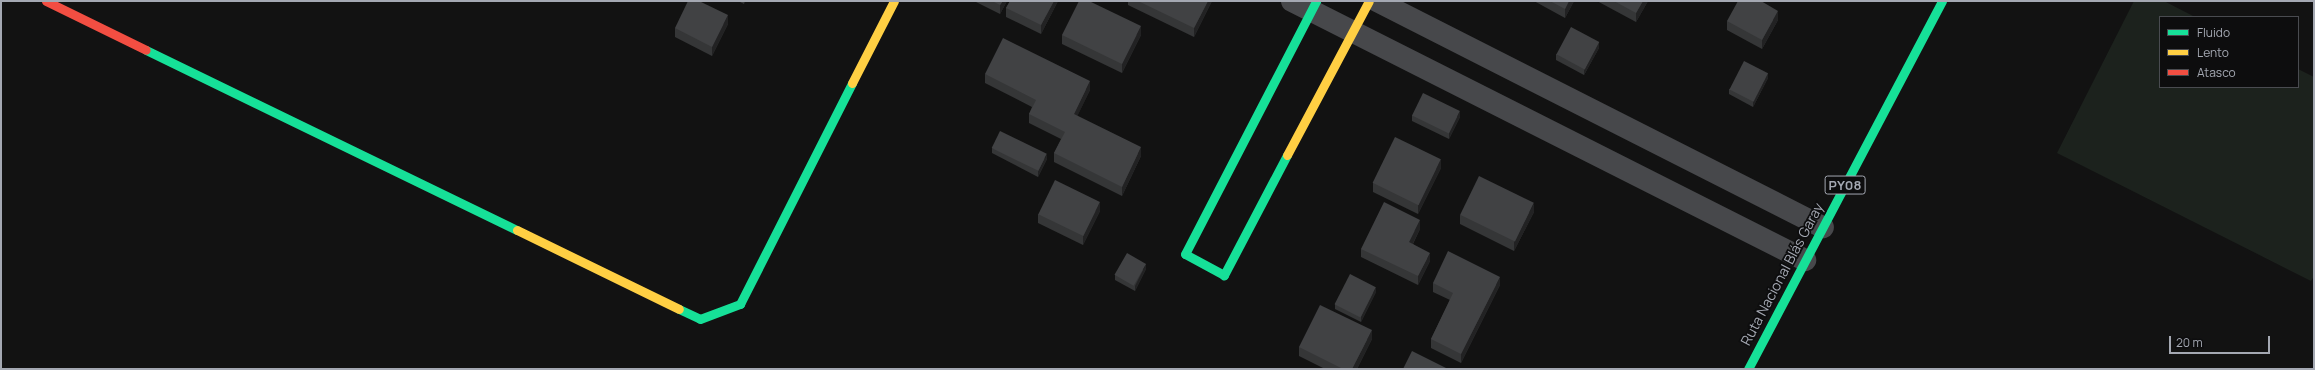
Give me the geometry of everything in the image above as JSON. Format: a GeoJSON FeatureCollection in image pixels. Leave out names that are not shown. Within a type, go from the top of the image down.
{"type":"FeatureCollection","features":[{"type":"Feature","properties":{"kind":"main road"},"geometry":{"type":"LineString","coordinates":[[46,1],[700,319],[740,304],[894,1]]}},
{"type":"Feature","properties":{"kind":"main road"},"geometry":{"type":"LineString","coordinates":[[1314,6],[1185,254],[1224,274],[1369,1]]}},
{"type":"Feature","properties":{"kind":"main road","name":"Ruta Nacional Blás Garay"},"geometry":{"type":"LineString","coordinates":[[1748,369],[1942,1]]}},
{"type":"Feature","properties":{"kind":"street"},"geometry":{"type":"LineString","coordinates":[[1292,1],[1314,6],[1352,32],[1805,260]]}},
{"type":"Feature","properties":{"kind":"street"},"geometry":{"type":"LineString","coordinates":[[1377,1],[1822,227]]}},
{"type":"Feature","properties":{"kind":"shaded area"},"geometry":{"type":"Polygon","coordinates":[[[2134,1],[2164,1],[2193,16],[2159,16],[2159,88],[2299,88],[2299,70],[2314,77],[2314,276],[2311,281],[2057,153],[2134,1]]]}},
{"type":"Feature","properties":{"kind":"building"},"geometry":{"type":"Polygon","coordinates":[[[688,1],[699,1],[728,15],[712,47],[675,28],[688,1]]]}},
{"type":"Feature","properties":{"kind":"building"},"geometry":{"type":"Polygon","coordinates":[[[992,1],[1003,1],[1000,5],[992,1]]]}},
{"type":"Feature","properties":{"kind":"building"},"geometry":{"type":"Polygon","coordinates":[[[1010,1],[1054,1],[1041,25],[1006,8],[1010,1]]]}},
{"type":"Feature","properties":{"kind":"building"},"geometry":{"type":"Polygon","coordinates":[[[1079,1],[1089,1],[1141,26],[1122,64],[1062,35],[1079,1]]]}},
{"type":"Feature","properties":{"kind":"building"},"geometry":{"type":"Polygon","coordinates":[[[1138,1],[1208,1],[1194,28],[1138,1]]]}},
{"type":"Feature","properties":{"kind":"building"},"geometry":{"type":"Polygon","coordinates":[[[1550,1],[1569,1],[1565,9],[1550,1]]]}},
{"type":"Feature","properties":{"kind":"building"},"geometry":{"type":"Polygon","coordinates":[[[1614,1],[1643,1],[1636,13],[1614,1]]]}},
{"type":"Feature","properties":{"kind":"building"},"geometry":{"type":"Polygon","coordinates":[[[1738,1],[1761,1],[1778,11],[1762,40],[1727,21],[1738,1]]]}},
{"type":"Feature","properties":{"kind":"building"},"geometry":{"type":"Polygon","coordinates":[[[1571,27],[1599,42],[1585,69],[1556,54],[1571,27]]]}},
{"type":"Feature","properties":{"kind":"building"},"geometry":{"type":"Polygon","coordinates":[[[1003,38],[1090,81],[1074,114],[1141,147],[1122,187],[1054,153],[1065,132],[1029,114],[1036,100],[985,74],[1003,38]]]}},
{"type":"Feature","properties":{"kind":"building"},"geometry":{"type":"Polygon","coordinates":[[[1744,61],[1768,73],[1754,102],[1729,90],[1744,61]]]}},
{"type":"Feature","properties":{"kind":"building"},"geometry":{"type":"Polygon","coordinates":[[[1423,93],[1460,111],[1449,133],[1412,115],[1423,93]]]}},
{"type":"Feature","properties":{"kind":"building"},"geometry":{"type":"Polygon","coordinates":[[[1000,131],[1047,154],[1038,171],[992,148],[1000,131]]]}},
{"type":"Feature","properties":{"kind":"building"},"geometry":{"type":"Polygon","coordinates":[[[1395,137],[1441,159],[1418,205],[1373,183],[1395,137]]]}},
{"type":"Feature","properties":{"kind":"building"},"geometry":{"type":"Polygon","coordinates":[[[1479,176],[1534,203],[1515,241],[1460,215],[1479,176]]]}},
{"type":"Feature","properties":{"kind":"building"},"geometry":{"type":"Polygon","coordinates":[[[1055,180],[1100,202],[1083,236],[1038,214],[1055,180]]]}},
{"type":"Feature","properties":{"kind":"building"},"geometry":{"type":"Polygon","coordinates":[[[1384,202],[1420,220],[1409,242],[1430,253],[1418,276],[1361,249],[1384,202]]]}},
{"type":"Feature","properties":{"kind":"building"},"geometry":{"type":"Polygon","coordinates":[[[1448,251],[1500,277],[1461,354],[1431,339],[1453,293],[1433,283],[1448,251]]]}},
{"type":"Feature","properties":{"kind":"building"},"geometry":{"type":"Polygon","coordinates":[[[1127,253],[1146,264],[1134,286],[1114,275],[1127,253]]]}},
{"type":"Feature","properties":{"kind":"building"},"geometry":{"type":"Polygon","coordinates":[[[1350,274],[1376,287],[1360,317],[1335,304],[1350,274]]]}},
{"type":"Feature","properties":{"kind":"building"},"geometry":{"type":"Polygon","coordinates":[[[1320,305],[1372,330],[1352,369],[1343,369],[1299,347],[1320,305]]]}},
{"type":"Feature","properties":{"kind":"building"},"geometry":{"type":"Polygon","coordinates":[[[1412,351],[1448,369],[1403,369],[1412,351]]]}},
{"type":"Feature","properties":{"kind":"traffic: fast"},"geometry":{"type":"LineString","coordinates":[[1287,155],[1224,275],[1185,254],[1316,1]]}},
{"type":"Feature","properties":{"kind":"traffic: fast"},"geometry":{"type":"LineString","coordinates":[[1748,369],[1942,1]]}},
{"type":"Feature","properties":{"kind":"traffic: fast"},"geometry":{"type":"LineString","coordinates":[[146,50],[517,230]]}},
{"type":"Feature","properties":{"kind":"traffic: fast"},"geometry":{"type":"LineString","coordinates":[[679,309],[700,319],[740,304],[852,83]]}},
{"type":"Feature","properties":{"kind":"traffic: slow"},"geometry":{"type":"LineString","coordinates":[[852,83],[894,1]]}},
{"type":"Feature","properties":{"kind":"traffic: slow"},"geometry":{"type":"LineString","coordinates":[[1287,155],[1369,1]]}},
{"type":"Feature","properties":{"kind":"traffic: slow"},"geometry":{"type":"LineString","coordinates":[[517,230],[679,309]]}},
{"type":"Feature","properties":{"kind":"traffic: jam"},"geometry":{"type":"LineString","coordinates":[[46,1],[146,50]]}}]}
